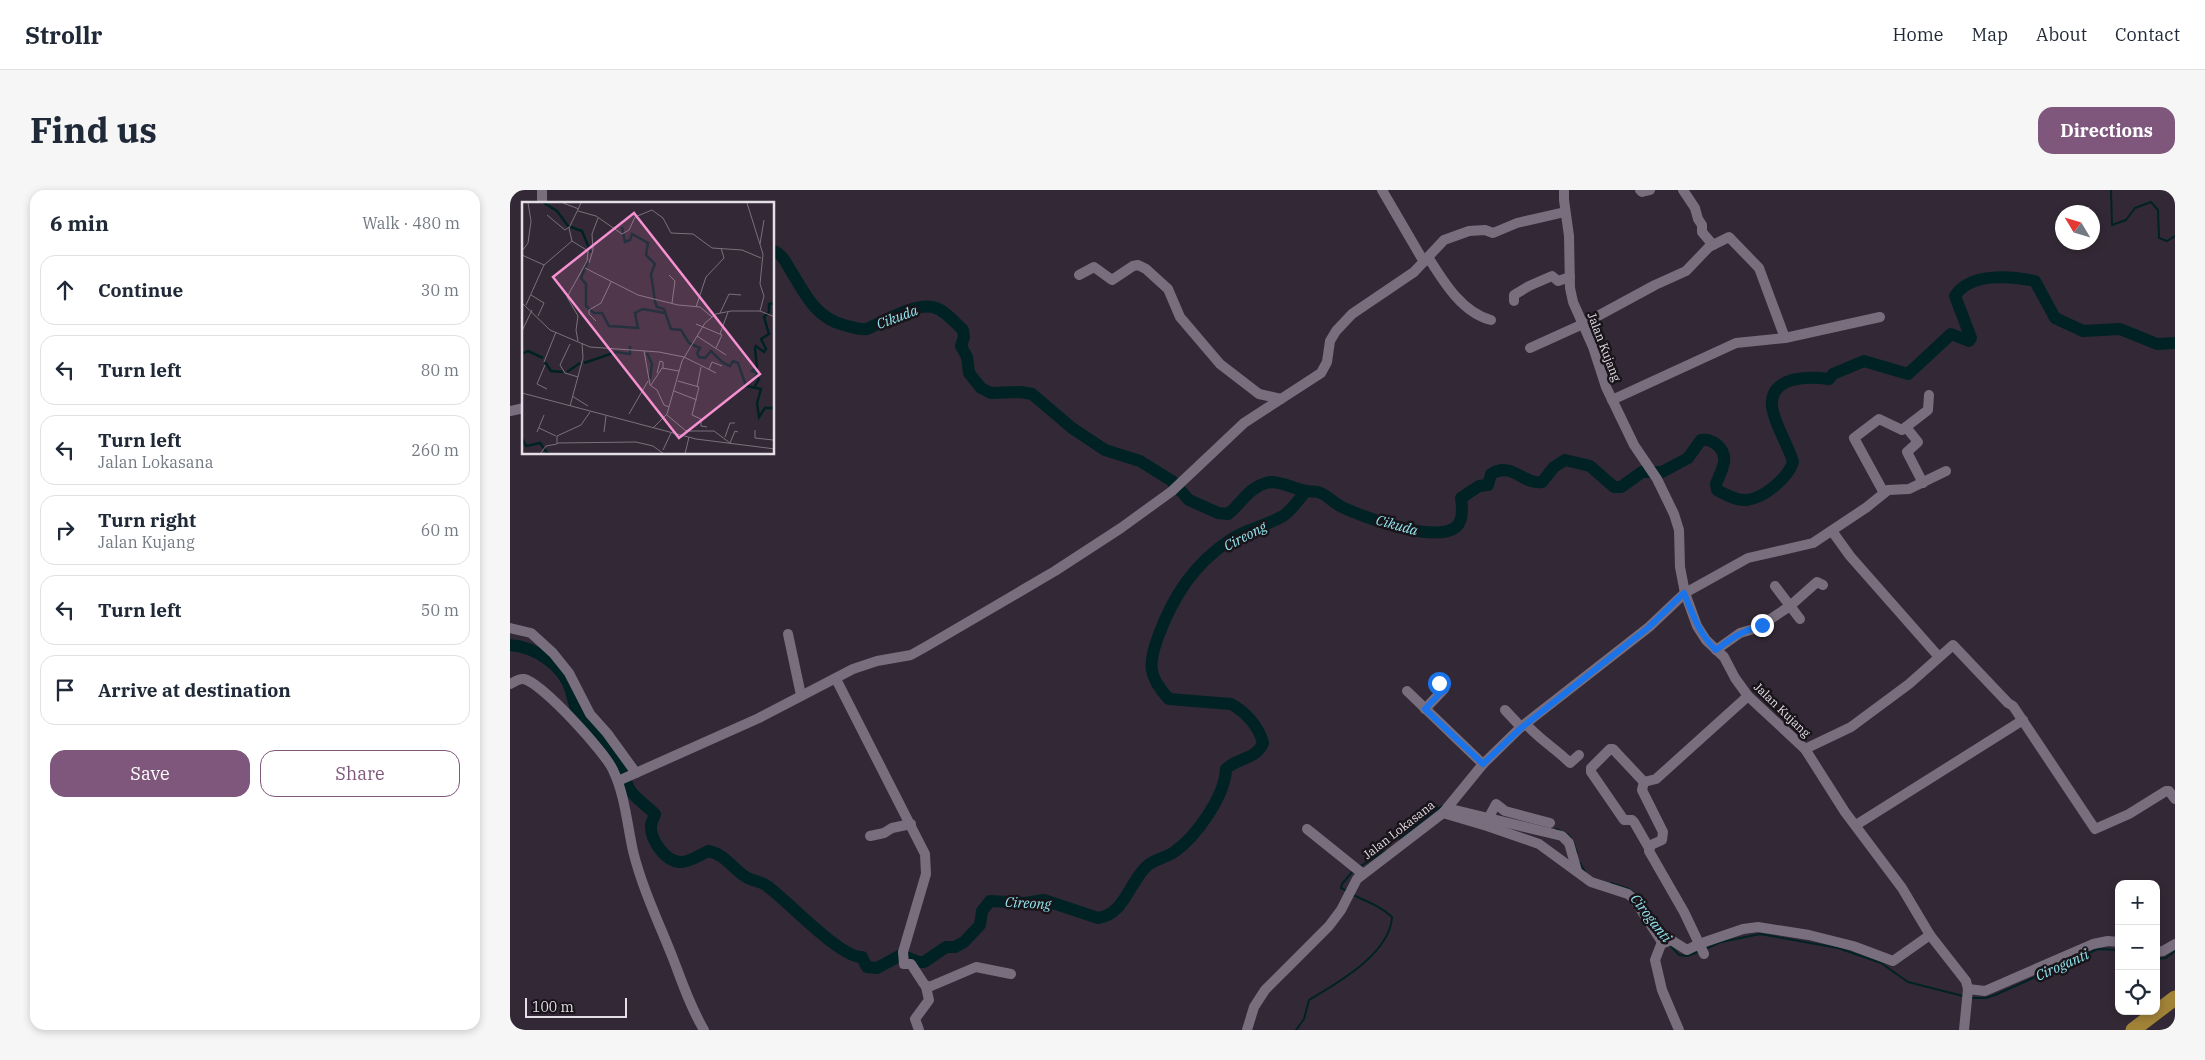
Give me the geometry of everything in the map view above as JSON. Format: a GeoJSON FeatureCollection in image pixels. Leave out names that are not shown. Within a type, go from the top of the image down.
{"type":"FeatureCollection","features":[{"type":"Feature","properties":{"kind":"highway"},"geometry":{"type":"LineString","coordinates":[[2133,1030],[2175,998]]}},
{"type":"Feature","properties":{"kind":"street"},"geometry":{"type":"LineString","coordinates":[[1382,190],[1426,260],[1462,303],[1484,318],[1491,320]]}},
{"type":"Feature","properties":{"kind":"street","name":"Jalan Kujang"},"geometry":{"type":"LineString","coordinates":[[1564,190],[1573,302],[1612,400],[1640,454],[1658,479],[1674,514],[1678,530],[1680,567],[1684,593],[1697,626],[1706,640],[1728,663],[1735,678],[1748,696],[1805,749],[1856,825],[1902,888],[1930,935],[1966,981],[1968,994]]}},
{"type":"Feature","properties":{"kind":"street"},"geometry":{"type":"LineString","coordinates":[[1640,190],[1642,192],[1650,190]]}},
{"type":"Feature","properties":{"kind":"street"},"geometry":{"type":"LineString","coordinates":[[1683,190],[1695,208],[1702,225],[1702,232],[1713,245]]}},
{"type":"Feature","properties":{"kind":"street"},"geometry":{"type":"LineString","coordinates":[[620,780],[735,729],[868,663],[911,655],[1055,571],[1121,528],[1172,491],[1233,431],[1325,369],[1330,341],[1336,330],[1352,314],[1403,282],[1444,240],[1469,231],[1485,230],[1493,233],[1517,223],[1565,212]]}},
{"type":"Feature","properties":{"kind":"street"},"geometry":{"type":"LineString","coordinates":[[1530,348],[1583,324],[1655,285],[1686,271],[1713,245],[1729,237],[1759,268],[1784,338]]}},
{"type":"Feature","properties":{"kind":"street"},"geometry":{"type":"LineString","coordinates":[[1080,275],[1094,267],[1112,280],[1133,266],[1138,265],[1146,269],[1168,289],[1180,317],[1220,364],[1259,394],[1282,399]]}},
{"type":"Feature","properties":{"kind":"street"},"geometry":{"type":"LineString","coordinates":[[1514,301],[1514,295],[1539,280],[1552,276],[1558,281],[1570,277]]}},
{"type":"Feature","properties":{"kind":"street"},"geometry":{"type":"LineString","coordinates":[[1612,400],[1736,343],[1784,338],[1880,317]]}},
{"type":"Feature","properties":{"kind":"street"},"geometry":{"type":"LineString","coordinates":[[1930,395],[1928,410],[1902,430],[1896,429],[1879,419],[1854,438],[1884,493],[1891,489],[1909,489],[1946,471]]}},
{"type":"Feature","properties":{"kind":"street"},"geometry":{"type":"LineString","coordinates":[[1906,427],[1918,442],[1907,451],[1923,483]]}},
{"type":"Feature","properties":{"kind":"street","name":"Jalan Lokasana"},"geometry":{"type":"LineString","coordinates":[[1247,1030],[1254,1007],[1265,990],[1329,926],[1350,893],[1357,879],[1359,869],[1447,808],[1483,764],[1524,726],[1649,627],[1684,593],[1748,558],[1807,545],[1868,507],[1884,493]]}},
{"type":"Feature","properties":{"kind":"street"},"geometry":{"type":"LineString","coordinates":[[1832,531],[1850,556],[1939,658]]}},
{"type":"Feature","properties":{"kind":"street"},"geometry":{"type":"LineString","coordinates":[[1716,650],[1745,631],[1758,628],[1790,606],[1817,582],[1823,585]]}},
{"type":"Feature","properties":{"kind":"street"},"geometry":{"type":"LineString","coordinates":[[1775,586],[1800,619]]}},
{"type":"Feature","properties":{"kind":"street"},"geometry":{"type":"LineString","coordinates":[[510,628],[531,633],[553,654],[569,673],[590,714],[607,733],[635,774]]}},
{"type":"Feature","properties":{"kind":"street"},"geometry":{"type":"LineString","coordinates":[[788,634],[801,696]]}},
{"type":"Feature","properties":{"kind":"street"},"geometry":{"type":"LineString","coordinates":[[1805,749],[1840,734],[1851,727],[1909,684],[1952,645],[2008,703],[2014,706],[2095,829],[2130,814],[2166,791],[2169,791],[2175,799]]}},
{"type":"Feature","properties":{"kind":"street"},"geometry":{"type":"LineString","coordinates":[[510,684],[518,679],[524,679],[553,702],[584,731],[604,754],[620,780],[634,852],[652,907],[683,990],[704,1030]]}},
{"type":"Feature","properties":{"kind":"street"},"geometry":{"type":"LineString","coordinates":[[836,679],[925,854],[926,874],[903,955],[904,964],[912,964],[926,987],[929,1000],[915,1020],[919,1030]]}},
{"type":"Feature","properties":{"kind":"street"},"geometry":{"type":"LineString","coordinates":[[1425,709],[1444,689],[1439,683]]}},
{"type":"Feature","properties":{"kind":"street"},"geometry":{"type":"LineString","coordinates":[[1407,691],[1483,764]]}},
{"type":"Feature","properties":{"kind":"street"},"geometry":{"type":"LineString","coordinates":[[1644,782],[1656,779],[1748,696]]}},
{"type":"Feature","properties":{"kind":"street"},"geometry":{"type":"LineString","coordinates":[[1505,710],[1570,763],[1573,763],[1579,755]]}},
{"type":"Feature","properties":{"kind":"street"},"geometry":{"type":"LineString","coordinates":[[1856,825],[2023,720]]}},
{"type":"Feature","properties":{"kind":"street"},"geometry":{"type":"LineString","coordinates":[[1644,782],[1613,749],[1610,749],[1590,768],[1624,820],[1632,820],[1634,822],[1649,848],[1650,855],[1684,912],[1701,949]]}},
{"type":"Feature","properties":{"kind":"street"},"geometry":{"type":"LineString","coordinates":[[1644,782],[1642,790],[1663,832],[1662,840],[1649,848]]}},
{"type":"Feature","properties":{"kind":"street"},"geometry":{"type":"LineString","coordinates":[[1490,814],[1496,804],[1505,811],[1562,836],[1566,839],[1577,871]]}},
{"type":"Feature","properties":{"kind":"street"},"geometry":{"type":"LineString","coordinates":[[1447,808],[1490,814],[1545,827]]}},
{"type":"Feature","properties":{"kind":"street"},"geometry":{"type":"LineString","coordinates":[[1447,808],[1486,826],[1539,844],[1594,884],[1631,896],[1665,942],[1688,950],[1701,949],[1743,929],[1758,926],[1809,935],[1853,946],[1893,961],[1930,935]]}},
{"type":"Feature","properties":{"kind":"street"},"geometry":{"type":"LineString","coordinates":[[870,836],[911,824]]}},
{"type":"Feature","properties":{"kind":"street"},"geometry":{"type":"LineString","coordinates":[[1307,829],[1359,869]]}},
{"type":"Feature","properties":{"kind":"street"},"geometry":{"type":"LineString","coordinates":[[1665,942],[1655,960],[1662,990],[1679,1030]]}},
{"type":"Feature","properties":{"kind":"street"},"geometry":{"type":"LineString","coordinates":[[1964,1030],[1968,994],[1985,991],[2093,944],[2115,942]]}},
{"type":"Feature","properties":{"kind":"street"},"geometry":{"type":"LineString","coordinates":[[2160,951],[2175,944]]}},
{"type":"Feature","properties":{"kind":"street"},"geometry":{"type":"LineString","coordinates":[[926,987],[976,967],[1011,974]]}},
{"type":"Feature","properties":{"kind":"waterway"},"geometry":{"type":"LineString","coordinates":[[2111,190],[2112,225],[2126,220],[2135,208],[2151,202],[2158,210],[2159,238],[2167,241],[2175,236]]}},
{"type":"Feature","properties":{"kind":"waterway","name":"Cikuda"},"geometry":{"type":"LineString","coordinates":[[775,252],[784,260],[812,304],[834,322],[867,329],[911,309],[928,307],[940,310],[963,330],[964,337],[961,346],[967,357],[969,373],[981,388],[991,393],[1021,392],[1032,394],[1072,428],[1105,450],[1140,461],[1172,481],[1189,500],[1218,513],[1228,514],[1249,492],[1260,485],[1275,482],[1324,494],[1340,506],[1365,517],[1423,532],[1440,532],[1453,529],[1461,518],[1461,498],[1479,486],[1488,485],[1491,474],[1498,471],[1505,470],[1535,482],[1542,482],[1554,467],[1565,460],[1590,466],[1614,487],[1621,487],[1642,472],[1662,472],[1688,458],[1701,440],[1709,440],[1721,449],[1723,453],[1724,463],[1716,484],[1717,490],[1739,500],[1747,500],[1761,495],[1781,481],[1793,462],[1772,407],[1773,397],[1777,389],[1783,384],[1801,378],[1829,379],[1833,374],[1864,361],[1908,374],[1951,334],[1969,341],[1971,338],[1955,296],[1962,288],[1981,279],[2003,277],[2035,281],[2055,318],[2083,331],[2120,329],[2157,344],[2175,343]]}},
{"type":"Feature","properties":{"kind":"waterway","name":"Cireong"},"geometry":{"type":"LineString","coordinates":[[510,645],[529,649],[547,659],[562,673],[581,718],[612,748],[630,790],[655,814],[651,831],[660,850],[670,859],[682,862],[708,851],[719,855],[746,877],[767,886],[828,939],[852,955],[862,957],[867,967],[877,968],[901,955],[924,962],[946,947],[955,947],[964,942],[980,925],[982,911],[990,901],[1025,903],[1044,900],[1098,918],[1107,915],[1121,904],[1147,866],[1174,852],[1200,826],[1221,791],[1226,769],[1252,755],[1263,743],[1251,720],[1231,704],[1169,699],[1157,684],[1152,670],[1155,647],[1171,608],[1195,570],[1217,549],[1236,536],[1283,516],[1306,491]]}},
{"type":"Feature","properties":{"kind":"waterway","name":"Ciroganti"},"geometry":{"type":"LineString","coordinates":[[1400,839],[1443,806]]}},
{"type":"Feature","properties":{"kind":"waterway","name":"Ciroganti"},"geometry":{"type":"LineString","coordinates":[[1556,829],[1571,838]]}},
{"type":"Feature","properties":{"kind":"waterway","name":"Ciroganti"},"geometry":{"type":"LineString","coordinates":[[1573,841],[1577,853]]}},
{"type":"Feature","properties":{"kind":"waterway","name":"Ciroganti"},"geometry":{"type":"LineString","coordinates":[[1359,867],[1385,851]]}},
{"type":"Feature","properties":{"kind":"waterway","name":"Ciroganti"},"geometry":{"type":"LineString","coordinates":[[1580,863],[1585,872]]}},
{"type":"Feature","properties":{"kind":"waterway","name":"Ciroganti"},"geometry":{"type":"LineString","coordinates":[[1347,891],[1341,888],[1342,884],[1353,871]]}},
{"type":"Feature","properties":{"kind":"waterway","name":"Ciroganti"},"geometry":{"type":"LineString","coordinates":[[1611,883],[1629,889],[1638,896]]}},
{"type":"Feature","properties":{"kind":"waterway","name":"Ciroganti"},"geometry":{"type":"LineString","coordinates":[[1296,1030],[1304,1019],[1309,1000],[1360,966],[1382,943],[1389,930],[1392,917],[1378,907],[1353,895]]}},
{"type":"Feature","properties":{"kind":"waterway","name":"Ciroganti"},"geometry":{"type":"LineString","coordinates":[[1657,925],[1662,934]]}},
{"type":"Feature","properties":{"kind":"waterway","name":"Ciroganti"},"geometry":{"type":"LineString","coordinates":[[1705,949],[1721,942],[1760,934],[1838,948],[1881,963],[1908,982],[1963,996]]}},
{"type":"Feature","properties":{"kind":"waterway","name":"Ciroganti"},"geometry":{"type":"LineString","coordinates":[[1669,944],[1679,955],[1687,956],[1698,952]]}},
{"type":"Feature","properties":{"kind":"waterway","name":"Ciroganti"},"geometry":{"type":"LineString","coordinates":[[1970,998],[1986,998],[1995,995],[2098,949],[2115,950]]}},
{"type":"Feature","properties":{"kind":"waterway","name":"Ciroganti"},"geometry":{"type":"LineString","coordinates":[[2160,959],[2166,958],[2175,951]]}},
{"type":"Feature","properties":{"kind":"route"},"geometry":{"type":"LineString","coordinates":[[1439,683],[1444,689],[1425,709],[1483,764],[1521,728],[1577,686],[1649,627],[1684,593],[1697,626],[1706,640],[1716,650],[1740,633],[1749,629],[1754,630],[1762,625]]}}]}
